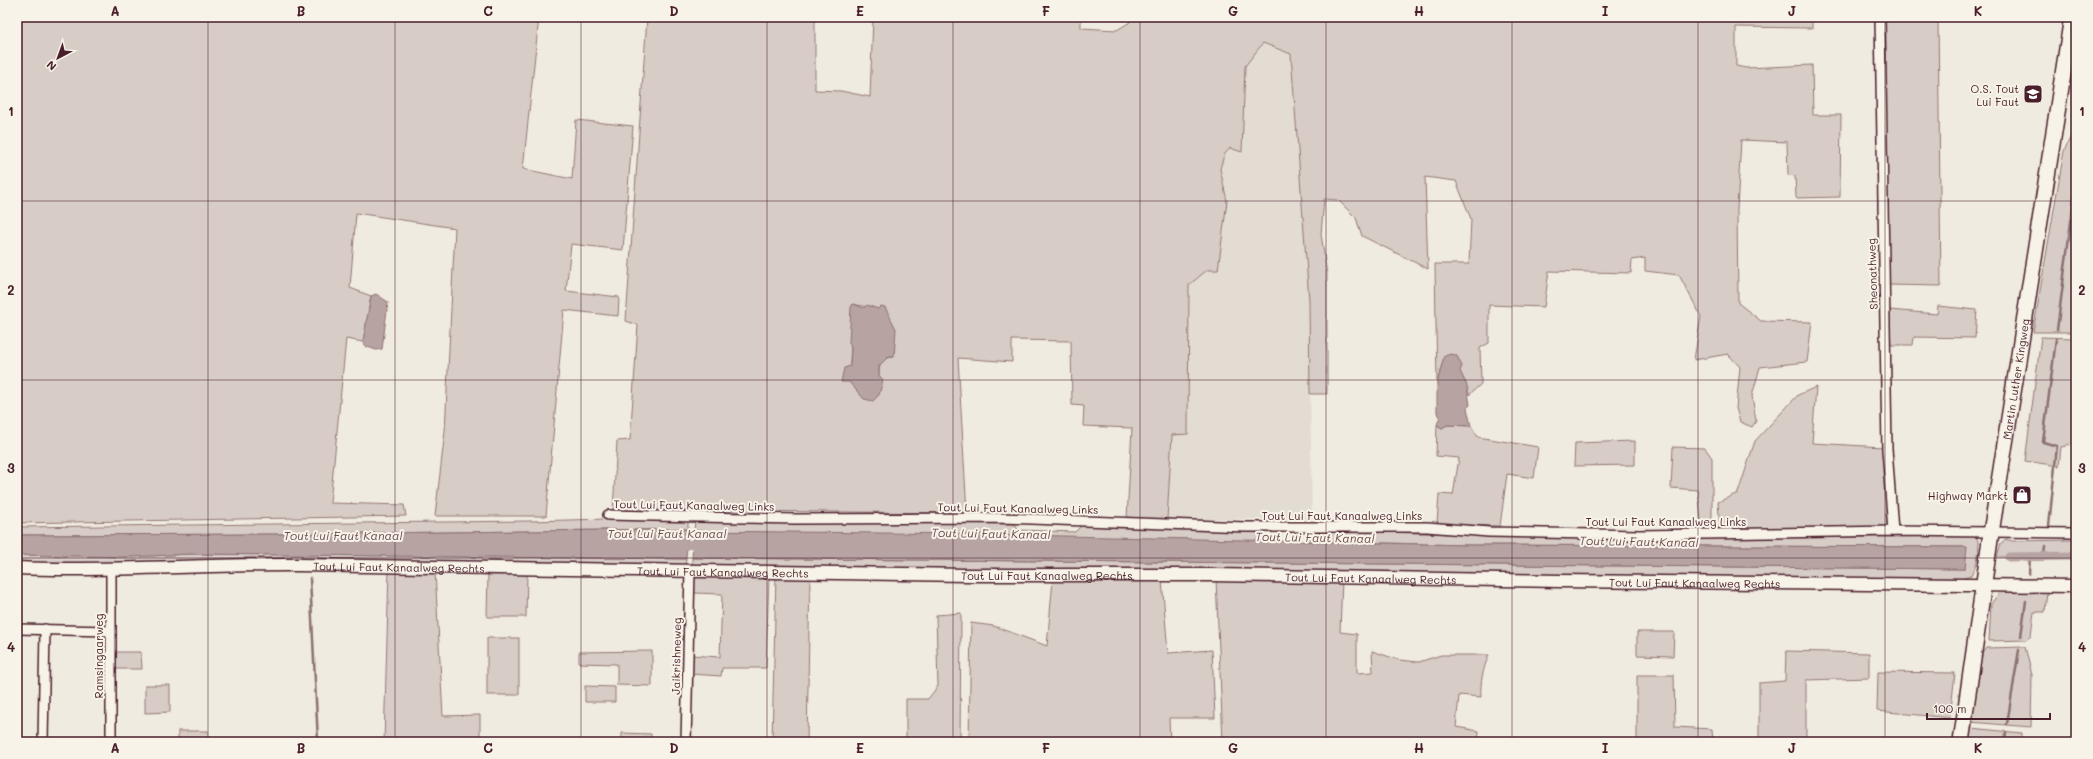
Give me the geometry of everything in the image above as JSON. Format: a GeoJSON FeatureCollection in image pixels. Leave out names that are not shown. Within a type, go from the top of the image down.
{"type":"FeatureCollection","features":[{"type":"Feature","properties":{"kind":"main road","name":"Martin Luther Kingweg"},"geometry":{"type":"LineString","coordinates":[[1961,742],[1991,533],[2072,17]]}},
{"type":"Feature","properties":{"kind":"street","name":"Sheonathweg"},"geometry":{"type":"LineString","coordinates":[[1880,17],[1887,449],[1893,531]]}},
{"type":"Feature","properties":{"kind":"street","name":"Tout Lui Faut Kanaalweg Links"},"geometry":{"type":"LineString","coordinates":[[608,515],[796,519],[1001,518],[1246,527],[1427,527],[1489,532],[1639,535],[1893,531],[2076,533]]}},
{"type":"Feature","properties":{"kind":"street","name":"Tout Lui Faut Kanaalweg Rechts"},"geometry":{"type":"LineString","coordinates":[[17,568],[111,569],[260,564],[967,575],[1212,575],[1560,581],[2076,586]]}},
{"type":"Feature","properties":{"kind":"street","name":"Ramsingaarweg"},"geometry":{"type":"LineString","coordinates":[[111,569],[111,742]]}},
{"type":"Feature","properties":{"kind":"street","name":"Jaikrishneweg"},"geometry":{"type":"LineString","coordinates":[[686,742],[690,570]]}},
{"type":"Feature","properties":{"kind":"street"},"geometry":{"type":"LineString","coordinates":[[17,628],[110,631]]}},
{"type":"Feature","properties":{"kind":"street"},"geometry":{"type":"LineString","coordinates":[[43,742],[45,629]]}},
{"type":"Feature","properties":{"kind":"shaded area"},"geometry":{"type":"Polygon","coordinates":[[[17,17],[539,17],[523,169],[572,179],[576,120],[633,126],[623,250],[571,244],[566,291],[619,297],[618,316],[564,310],[546,516],[435,516],[445,431],[455,228],[356,213],[350,288],[371,296],[363,342],[346,339],[330,503],[404,505],[406,516],[17,523],[17,17]]]}},
{"type":"Feature","properties":{"kind":"shaded area"},"geometry":{"type":"Polygon","coordinates":[[[647,17],[815,17],[815,90],[841,91],[870,97],[873,17],[1081,17],[1081,28],[1117,30],[1130,22],[1130,17],[1812,17],[1812,28],[1736,27],[1736,66],[1746,68],[1812,65],[1813,115],[1841,115],[1840,197],[1796,198],[1795,176],[1788,175],[1787,142],[1741,140],[1737,209],[1738,303],[1761,321],[1812,322],[1807,362],[1760,367],[1752,396],[1756,421],[1752,427],[1740,422],[1736,408],[1740,367],[1728,354],[1694,360],[1701,316],[1679,275],[1645,271],[1645,258],[1632,260],[1631,273],[1549,271],[1544,307],[1489,305],[1489,343],[1480,348],[1481,384],[1469,395],[1466,383],[1460,373],[1444,356],[1437,384],[1435,264],[1469,264],[1471,219],[1456,181],[1425,177],[1428,269],[1362,236],[1356,218],[1338,200],[1324,199],[1321,234],[1327,274],[1327,394],[1310,394],[1309,300],[1291,54],[1263,43],[1245,66],[1242,152],[1230,148],[1224,155],[1220,169],[1227,201],[1218,270],[1207,270],[1189,285],[1188,434],[1172,435],[1167,519],[1127,518],[1132,428],[1083,426],[1084,406],[1072,405],[1071,341],[1012,340],[1012,362],[958,358],[967,513],[613,510],[617,441],[630,440],[638,325],[626,321],[647,17]],[[853,304],[849,382],[857,390],[879,375],[881,364],[884,360],[894,357],[878,309],[853,304]]]}},
{"type":"Feature","properties":{"kind":"shaded area"},"geometry":{"type":"Polygon","coordinates":[[[1884,17],[1938,17],[1941,286],[1888,285],[1884,17]]]}},
{"type":"Feature","properties":{"kind":"shaded area"},"geometry":{"type":"Polygon","coordinates":[[[1263,43],[1291,54],[1309,300],[1312,519],[1167,519],[1172,434],[1188,434],[1189,284],[1207,270],[1217,270],[1227,201],[1220,170],[1224,155],[1230,148],[1242,152],[1245,66],[1263,43]]]}},
{"type":"Feature","properties":{"kind":"shaded area"},"geometry":{"type":"Polygon","coordinates":[[[2071,136],[2076,136],[2076,332],[2033,332],[2064,151],[2071,136]]]}},
{"type":"Feature","properties":{"kind":"shaded area"},"geometry":{"type":"Polygon","coordinates":[[[1938,306],[1977,310],[1975,338],[1914,337],[1913,345],[1891,345],[1889,310],[1937,314],[1938,306]]]}},
{"type":"Feature","properties":{"kind":"shaded area"},"geometry":{"type":"Polygon","coordinates":[[[2041,337],[2076,338],[2074,444],[2061,447],[2059,466],[2025,461],[2041,337]]]}},
{"type":"Feature","properties":{"kind":"shaded area"},"geometry":{"type":"Polygon","coordinates":[[[1816,387],[1812,443],[1883,447],[1887,527],[1720,529],[1718,502],[1738,493],[1755,441],[1798,395],[1816,387]]]}},
{"type":"Feature","properties":{"kind":"shaded area"},"geometry":{"type":"Polygon","coordinates":[[[1437,425],[1442,428],[1447,425],[1471,426],[1478,437],[1538,447],[1534,478],[1507,474],[1500,526],[1437,524],[1439,494],[1453,495],[1459,458],[1436,456],[1437,425]]]}},
{"type":"Feature","properties":{"kind":"shaded area"},"geometry":{"type":"Polygon","coordinates":[[[1635,441],[1635,465],[1574,466],[1575,443],[1635,441]]]}},
{"type":"Feature","properties":{"kind":"shaded area"},"geometry":{"type":"Polygon","coordinates":[[[1673,447],[1705,448],[1712,458],[1712,528],[1702,529],[1698,490],[1671,488],[1673,447]]]}},
{"type":"Feature","properties":{"kind":"shaded area"},"geometry":{"type":"Polygon","coordinates":[[[688,519],[688,529],[294,534],[17,535],[17,527],[688,519]]]}},
{"type":"Feature","properties":{"kind":"shaded area"},"geometry":{"type":"Polygon","coordinates":[[[695,520],[1015,524],[1018,530],[1075,532],[1081,526],[1252,531],[1274,541],[694,531],[695,520]]]}},
{"type":"Feature","properties":{"kind":"shaded area"},"geometry":{"type":"Polygon","coordinates":[[[1310,530],[1637,539],[1976,536],[1979,551],[1971,576],[1958,580],[692,566],[692,558],[1965,569],[1966,547],[1466,545],[1309,541],[1310,530]]]}},
{"type":"Feature","properties":{"kind":"shaded area"},"geometry":{"type":"Polygon","coordinates":[[[2006,539],[2012,541],[2076,540],[2076,556],[1997,557],[2001,543],[2006,539]]]}},
{"type":"Feature","properties":{"kind":"shaded area"},"geometry":{"type":"Polygon","coordinates":[[[189,554],[686,559],[685,565],[73,566],[17,564],[17,555],[133,557],[189,554]]]}},
{"type":"Feature","properties":{"kind":"shaded area"},"geometry":{"type":"Polygon","coordinates":[[[389,570],[435,571],[443,716],[480,715],[480,742],[384,742],[389,570]]]}},
{"type":"Feature","properties":{"kind":"shaded area"},"geometry":{"type":"Polygon","coordinates":[[[488,573],[527,574],[526,617],[487,617],[488,573]]]}},
{"type":"Feature","properties":{"kind":"shaded area"},"geometry":{"type":"Polygon","coordinates":[[[694,574],[769,576],[766,668],[722,668],[721,676],[691,674],[691,655],[720,657],[722,594],[694,593],[694,574]]]}},
{"type":"Feature","properties":{"kind":"shaded area"},"geometry":{"type":"Polygon","coordinates":[[[776,575],[810,576],[807,742],[772,742],[776,575]]]}},
{"type":"Feature","properties":{"kind":"shaded area"},"geometry":{"type":"Polygon","coordinates":[[[1216,579],[1342,579],[1340,632],[1357,634],[1357,673],[1373,672],[1372,651],[1399,660],[1419,662],[1441,655],[1489,655],[1482,676],[1481,697],[1459,695],[1456,727],[1479,731],[1478,742],[1223,742],[1216,579]]]}},
{"type":"Feature","properties":{"kind":"shaded area"},"geometry":{"type":"Polygon","coordinates":[[[1053,580],[1162,580],[1168,653],[1212,650],[1215,718],[1169,718],[1170,742],[969,742],[971,623],[994,626],[1047,646],[1053,580]]]}},
{"type":"Feature","properties":{"kind":"shaded area"},"geometry":{"type":"Polygon","coordinates":[[[2002,589],[2047,591],[2045,612],[2034,612],[2031,636],[2026,640],[1989,641],[1991,604],[2002,589]]]}},
{"type":"Feature","properties":{"kind":"shaded area"},"geometry":{"type":"Polygon","coordinates":[[[961,613],[960,742],[906,742],[906,699],[928,699],[938,686],[936,615],[961,613]]]}},
{"type":"Feature","properties":{"kind":"shaded area"},"geometry":{"type":"Polygon","coordinates":[[[1637,632],[1674,632],[1673,656],[1637,655],[1637,632]]]}},
{"type":"Feature","properties":{"kind":"shaded area"},"geometry":{"type":"Polygon","coordinates":[[[487,638],[519,638],[519,695],[487,695],[487,638]]]}},
{"type":"Feature","properties":{"kind":"shaded area"},"geometry":{"type":"Polygon","coordinates":[[[2025,647],[2032,675],[2031,727],[1970,722],[1977,660],[1986,648],[2025,647]]]}},
{"type":"Feature","properties":{"kind":"shaded area"},"geometry":{"type":"Polygon","coordinates":[[[652,651],[652,686],[617,685],[617,664],[579,663],[579,652],[652,651]]]}},
{"type":"Feature","properties":{"kind":"shaded area"},"geometry":{"type":"Polygon","coordinates":[[[1786,651],[1869,653],[1869,678],[1806,680],[1806,742],[1759,742],[1759,683],[1785,681],[1786,651]]]}},
{"type":"Feature","properties":{"kind":"shaded area"},"geometry":{"type":"Polygon","coordinates":[[[114,652],[141,652],[142,669],[115,669],[114,652]]]}},
{"type":"Feature","properties":{"kind":"shaded area"},"geometry":{"type":"Polygon","coordinates":[[[1878,672],[1955,673],[1950,718],[1877,711],[1878,672]]]}},
{"type":"Feature","properties":{"kind":"shaded area"},"geometry":{"type":"Polygon","coordinates":[[[1637,675],[1674,675],[1675,727],[1712,729],[1713,742],[1637,742],[1637,675]]]}},
{"type":"Feature","properties":{"kind":"shaded area"},"geometry":{"type":"Polygon","coordinates":[[[145,685],[170,685],[170,712],[145,713],[145,685]]]}},
{"type":"Feature","properties":{"kind":"shaded area"},"geometry":{"type":"Polygon","coordinates":[[[585,686],[615,687],[615,702],[585,702],[585,686]]]}},
{"type":"Feature","properties":{"kind":"shaded area"},"geometry":{"type":"Polygon","coordinates":[[[1970,728],[2022,733],[2022,742],[1969,742],[1970,728]]]}},
{"type":"Feature","properties":{"kind":"shaded area"},"geometry":{"type":"Polygon","coordinates":[[[178,731],[208,731],[208,742],[178,742],[178,731]]]}},
{"type":"Feature","properties":{"kind":"shaded area"},"geometry":{"type":"Polygon","coordinates":[[[622,733],[651,734],[651,742],[622,742],[622,733]]]}},
{"type":"Feature","properties":{"kind":"water"},"geometry":{"type":"Polygon","coordinates":[[[376,294],[388,302],[382,349],[376,350],[365,346],[363,342],[371,296],[376,294]]]}},
{"type":"Feature","properties":{"kind":"water"},"geometry":{"type":"Polygon","coordinates":[[[853,304],[864,308],[867,305],[878,309],[881,306],[885,307],[896,329],[894,357],[888,357],[879,366],[879,375],[883,380],[879,395],[873,401],[864,399],[849,382],[841,382],[844,368],[850,366],[851,348],[849,342],[851,307],[853,304]]]}},
{"type":"Feature","properties":{"kind":"water"},"geometry":{"type":"Polygon","coordinates":[[[1451,354],[1457,356],[1462,366],[1460,371],[1467,386],[1470,405],[1467,408],[1471,426],[1447,425],[1442,428],[1437,425],[1440,416],[1437,413],[1437,384],[1444,356],[1451,354]]]}},
{"type":"Feature","properties":{"kind":"water"},"geometry":{"type":"Polygon","coordinates":[[[688,529],[686,559],[189,554],[133,557],[17,555],[17,535],[294,534],[688,529]]]}},
{"type":"Feature","properties":{"kind":"water"},"geometry":{"type":"Polygon","coordinates":[[[694,531],[974,534],[1466,545],[1967,547],[1965,569],[692,558],[694,531]]]}},
{"type":"Feature","properties":{"kind":"waterway"},"geometry":{"type":"LineString","coordinates":[[2057,330],[2076,183]]}},
{"type":"Feature","properties":{"kind":"waterway"},"geometry":{"type":"LineString","coordinates":[[2049,526],[2057,446],[2043,442],[2056,339]]}},
{"type":"Feature","properties":{"kind":"waterway","name":"Tout Lui Faut Kanaal"},"geometry":{"type":"LineString","coordinates":[[675,545],[704,544]]}},
{"type":"Feature","properties":{"kind":"waterway"},"geometry":{"type":"LineString","coordinates":[[2044,556],[2045,546]]}},
{"type":"Feature","properties":{"kind":"waterway"},"geometry":{"type":"LineString","coordinates":[[2029,574],[2030,556]]}},
{"type":"Feature","properties":{"kind":"waterway","name":"Tout Lui Faut Kanaal"},"geometry":{"type":"LineString","coordinates":[[2009,557],[2076,556]]}},
{"type":"Feature","properties":{"kind":"waterway"},"geometry":{"type":"LineString","coordinates":[[310,578],[318,742]]}},
{"type":"Feature","properties":{"kind":"waterway"},"geometry":{"type":"LineString","coordinates":[[2021,636],[2026,601]]}},
{"type":"Feature","properties":{"kind":"waterway"},"geometry":{"type":"LineString","coordinates":[[2007,724],[2019,650]]}},
{"type":"Feature","properties":{"kind":"waterway"},"geometry":{"type":"LineString","coordinates":[[2005,742],[2006,733]]}},
{"type":"Feature","properties":{"kind":"place","name":"O.S. Tout Lui Faut"},"geometry":{"type":"Point","coordinates":[2033,94]}},
{"type":"Feature","properties":{"kind":"place","name":"Highway Markt"},"geometry":{"type":"Point","coordinates":[2022,495]}}]}
